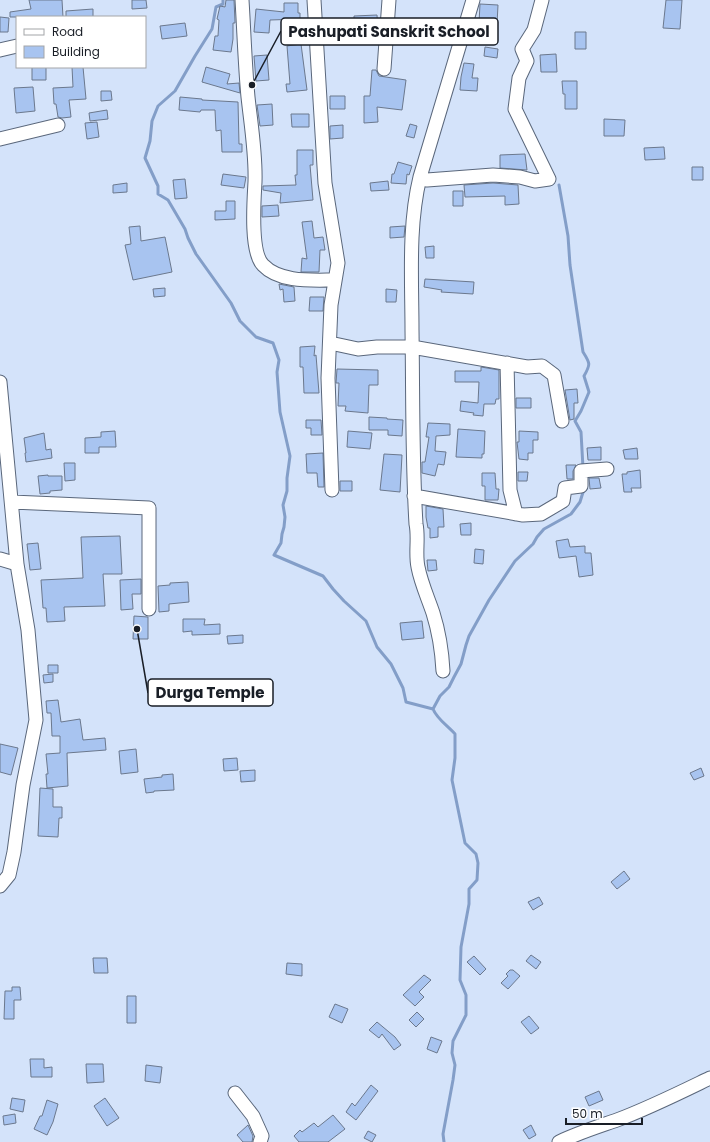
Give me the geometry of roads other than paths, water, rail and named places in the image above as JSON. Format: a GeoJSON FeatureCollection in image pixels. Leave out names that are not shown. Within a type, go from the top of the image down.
{"type":"FeatureCollection","features":[{"type":"Feature","properties":{"kind":"street"},"geometry":{"type":"LineString","coordinates":[[242,0],[246,75],[255,176],[253,222],[257,254],[262,265],[282,276],[335,280]]}},
{"type":"Feature","properties":{"kind":"street"},"geometry":{"type":"LineString","coordinates":[[314,0],[325,183],[338,263],[331,305],[328,378],[332,490]]}},
{"type":"Feature","properties":{"kind":"street"},"geometry":{"type":"LineString","coordinates":[[384,68],[389,0]]}},
{"type":"Feature","properties":{"kind":"street"},"geometry":{"type":"LineString","coordinates":[[443,671],[437,628],[418,566],[418,533],[414,496],[412,347],[413,231],[420,177],[473,0]]}},
{"type":"Feature","properties":{"kind":"street"},"geometry":{"type":"LineString","coordinates":[[420,177],[427,180],[492,175],[520,177],[535,181],[549,179],[515,109],[519,78],[527,60],[522,49],[534,30],[542,0]]}},
{"type":"Feature","properties":{"kind":"street"},"geometry":{"type":"LineString","coordinates":[[0,50],[16,46]]}},
{"type":"Feature","properties":{"kind":"street"},"geometry":{"type":"LineString","coordinates":[[0,139],[58,125]]}},
{"type":"Feature","properties":{"kind":"street"},"geometry":{"type":"LineString","coordinates":[[330,343],[358,349],[377,347],[412,347],[527,367],[542,366],[554,375],[562,421]]}},
{"type":"Feature","properties":{"kind":"street"},"geometry":{"type":"LineString","coordinates":[[507,363],[510,490],[516,514]]}},
{"type":"Feature","properties":{"kind":"street"},"geometry":{"type":"LineString","coordinates":[[0,382],[4,448],[12,502],[17,564],[28,636],[36,720],[23,785],[14,852],[9,875],[0,886]]}},
{"type":"Feature","properties":{"kind":"street"},"geometry":{"type":"LineString","coordinates":[[414,496],[523,515],[541,514],[563,501],[565,488],[581,486],[581,471],[607,469]]}},
{"type":"Feature","properties":{"kind":"street"},"geometry":{"type":"LineString","coordinates":[[12,502],[149,508],[149,609]]}},
{"type":"Feature","properties":{"kind":"street"},"geometry":{"type":"LineString","coordinates":[[0,559],[17,564]]}},
{"type":"Feature","properties":{"kind":"street"},"geometry":{"type":"LineString","coordinates":[[559,1142],[580,1132],[616,1120],[710,1078]]}},
{"type":"Feature","properties":{"kind":"street"},"geometry":{"type":"LineString","coordinates":[[235,1093],[253,1116],[262,1136],[260,1142]]}},
{"type":"Feature","properties":{"kind":"waterway"},"geometry":{"type":"LineString","coordinates":[[223,0],[223,4],[216,7],[212,29],[175,91],[158,106],[152,121],[150,141],[145,158],[158,186],[158,194],[168,200],[185,229],[196,254],[231,303],[240,321],[256,337],[273,343],[279,360],[277,372],[280,412],[290,456],[287,491],[283,505],[285,517],[284,527],[281,543],[274,555],[323,576],[344,601],[366,621],[377,647],[391,664],[403,688],[406,702],[433,709],[440,719],[455,734],[455,758],[452,780],[465,843],[476,854],[478,863],[477,880],[469,889],[469,904],[461,947],[460,980],[466,995],[466,1015],[453,1041],[452,1053],[455,1065],[443,1134],[444,1142]]}},
{"type":"Feature","properties":{"kind":"waterway"},"geometry":{"type":"LineString","coordinates":[[559,185],[568,236],[570,265],[583,352],[589,364],[584,376],[589,392],[575,421],[581,432],[583,468]]}},
{"type":"Feature","properties":{"kind":"waterway"},"geometry":{"type":"LineString","coordinates":[[433,709],[440,696],[449,687],[461,664],[469,636],[489,600],[515,561],[533,544],[544,529],[571,514],[580,502],[584,489]]}},
{"type":"Feature","properties":{"kind":"place","name":"Pashupati Sanskrit School"},"geometry":{"type":"Point","coordinates":[252,85]}},
{"type":"Feature","properties":{"kind":"place","name":"Durga Temple"},"geometry":{"type":"Point","coordinates":[137,629]}}]}
